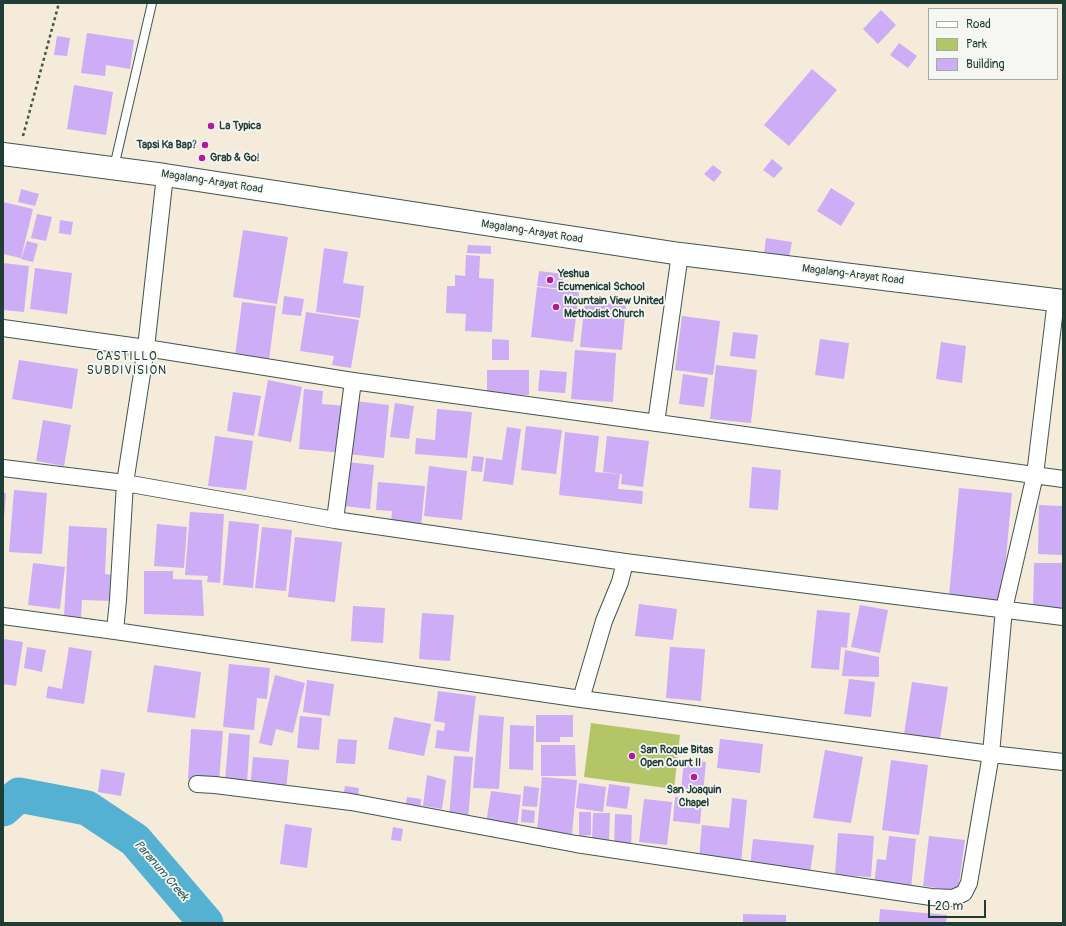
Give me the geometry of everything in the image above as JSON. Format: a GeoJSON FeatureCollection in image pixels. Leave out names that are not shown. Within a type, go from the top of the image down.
{"type":"FeatureCollection","features":[{"type":"Feature","properties":{"kind":"main road","name":"Magalang-Arayat Road"},"geometry":{"type":"LineString","coordinates":[[10,155],[165,175],[680,254],[1060,300]]}},
{"type":"Feature","properties":{"kind":"street"},"geometry":{"type":"LineString","coordinates":[[115,631],[125,483],[146,348],[165,175]]}},
{"type":"Feature","properties":{"kind":"street"},"geometry":{"type":"LineString","coordinates":[[656,423],[680,254]]}},
{"type":"Feature","properties":{"kind":"street"},"geometry":{"type":"LineString","coordinates":[[197,784],[351,802],[576,844],[931,897],[953,898],[964,893],[969,883],[991,754],[1004,609],[1035,475],[1060,300]]}},
{"type":"Feature","properties":{"kind":"street"},"geometry":{"type":"LineString","coordinates":[[3,328],[146,348],[353,382],[1063,479]]}},
{"type":"Feature","properties":{"kind":"street"},"geometry":{"type":"LineString","coordinates":[[335,520],[353,382]]}},
{"type":"Feature","properties":{"kind":"street"},"geometry":{"type":"LineString","coordinates":[[3,468],[125,483],[335,520],[625,562],[1063,617]]}},
{"type":"Feature","properties":{"kind":"street"},"geometry":{"type":"LineString","coordinates":[[581,698],[604,621],[620,582],[625,562]]}},
{"type":"Feature","properties":{"kind":"street"},"geometry":{"type":"LineString","coordinates":[[3,616],[581,698],[991,754],[1063,762]]}},
{"type":"Feature","properties":{"kind":"lane"},"geometry":{"type":"LineString","coordinates":[[114,168],[152,3]]}},
{"type":"Feature","properties":{"kind":"path"},"geometry":{"type":"LineString","coordinates":[[10,155],[59,3]]}},
{"type":"Feature","properties":{"kind":"green space","name":"San Roque Bitas Open Court II"},"geometry":{"type":"Polygon","coordinates":[[[591,723],[680,735],[674,789],[584,777],[591,723]]]}},
{"type":"Feature","properties":{"kind":"building"},"geometry":{"type":"Polygon","coordinates":[[[881,10],[896,25],[878,44],[863,29],[881,10]]]}},
{"type":"Feature","properties":{"kind":"building"},"geometry":{"type":"Polygon","coordinates":[[[87,33],[134,40],[130,69],[106,65],[105,76],[81,73],[87,33]]]}},
{"type":"Feature","properties":{"kind":"building"},"geometry":{"type":"Polygon","coordinates":[[[57,36],[70,38],[67,56],[54,55],[57,36]]]}},
{"type":"Feature","properties":{"kind":"building"},"geometry":{"type":"Polygon","coordinates":[[[899,43],[917,56],[908,68],[890,55],[899,43]]]}},
{"type":"Feature","properties":{"kind":"building"},"geometry":{"type":"Polygon","coordinates":[[[812,69],[837,90],[789,146],[764,125],[812,69]]]}},
{"type":"Feature","properties":{"kind":"building"},"geometry":{"type":"Polygon","coordinates":[[[74,85],[113,92],[106,135],[67,129],[74,85]]]}},
{"type":"Feature","properties":{"kind":"building"},"geometry":{"type":"Polygon","coordinates":[[[772,159],[783,168],[774,178],[763,170],[772,159]]]}},
{"type":"Feature","properties":{"kind":"building"},"geometry":{"type":"Polygon","coordinates":[[[713,165],[722,172],[714,182],[704,174],[713,165]]]}},
{"type":"Feature","properties":{"kind":"building"},"geometry":{"type":"Polygon","coordinates":[[[831,188],[855,203],[841,226],[817,211],[831,188]]]}},
{"type":"Feature","properties":{"kind":"building"},"geometry":{"type":"Polygon","coordinates":[[[21,189],[39,194],[35,206],[18,202],[21,189]]]}},
{"type":"Feature","properties":{"kind":"building"},"geometry":{"type":"Polygon","coordinates":[[[3,202],[33,209],[21,258],[3,254],[3,202]]]}},
{"type":"Feature","properties":{"kind":"building"},"geometry":{"type":"Polygon","coordinates":[[[37,214],[52,217],[46,241],[31,238],[37,214]]]}},
{"type":"Feature","properties":{"kind":"building"},"geometry":{"type":"Polygon","coordinates":[[[60,220],[73,222],[71,235],[59,233],[60,220]]]}},
{"type":"Feature","properties":{"kind":"building"},"geometry":{"type":"Polygon","coordinates":[[[243,230],[288,237],[277,304],[233,297],[243,230]]]}},
{"type":"Feature","properties":{"kind":"building"},"geometry":{"type":"Polygon","coordinates":[[[766,238],[792,242],[789,257],[764,254],[766,238]]]}},
{"type":"Feature","properties":{"kind":"building"},"geometry":{"type":"Polygon","coordinates":[[[27,241],[38,244],[33,262],[21,259],[27,241]]]}},
{"type":"Feature","properties":{"kind":"building"},"geometry":{"type":"Polygon","coordinates":[[[468,245],[491,246],[491,254],[467,253],[468,245]]]}},
{"type":"Feature","properties":{"kind":"building"},"geometry":{"type":"Polygon","coordinates":[[[324,248],[348,252],[343,283],[364,286],[360,318],[316,312],[324,248]]]}},
{"type":"Feature","properties":{"kind":"building"},"geometry":{"type":"Polygon","coordinates":[[[466,255],[480,256],[479,278],[494,279],[492,332],[465,331],[466,314],[446,313],[447,286],[455,286],[455,275],[465,276],[466,255]]]}},
{"type":"Feature","properties":{"kind":"building"},"geometry":{"type":"Polygon","coordinates":[[[3,263],[29,266],[24,312],[3,310],[3,263]]]}},
{"type":"Feature","properties":{"kind":"building"},"geometry":{"type":"Polygon","coordinates":[[[35,268],[72,273],[67,314],[30,309],[35,268]]]}},
{"type":"Feature","properties":{"kind":"building","name":"Yeshua Ecumenical School"},"geometry":{"type":"Polygon","coordinates":[[[539,271],[563,274],[562,289],[537,286],[539,271]]]}},
{"type":"Feature","properties":{"kind":"building","name":"Mountain View United Methodist Church"},"geometry":{"type":"Polygon","coordinates":[[[537,287],[579,292],[573,342],[531,337],[537,287]]]}},
{"type":"Feature","properties":{"kind":"building"},"geometry":{"type":"Polygon","coordinates":[[[284,296],[304,299],[301,316],[282,314],[284,296]]]}},
{"type":"Feature","properties":{"kind":"building"},"geometry":{"type":"Polygon","coordinates":[[[585,301],[626,305],[622,350],[580,347],[585,301]]]}},
{"type":"Feature","properties":{"kind":"building"},"geometry":{"type":"Polygon","coordinates":[[[242,302],[276,306],[269,360],[235,356],[242,302]]]}},
{"type":"Feature","properties":{"kind":"building"},"geometry":{"type":"Polygon","coordinates":[[[306,312],[359,320],[351,368],[332,365],[334,356],[300,351],[306,312]]]}},
{"type":"Feature","properties":{"kind":"building"},"geometry":{"type":"Polygon","coordinates":[[[682,316],[720,321],[713,375],[675,370],[682,316]]]}},
{"type":"Feature","properties":{"kind":"building"},"geometry":{"type":"Polygon","coordinates":[[[733,332],[758,335],[755,359],[730,356],[733,332]]]}},
{"type":"Feature","properties":{"kind":"building"},"geometry":{"type":"Polygon","coordinates":[[[492,339],[509,340],[509,360],[492,360],[492,339]]]}},
{"type":"Feature","properties":{"kind":"building"},"geometry":{"type":"Polygon","coordinates":[[[820,339],[849,343],[844,379],[815,375],[820,339]]]}},
{"type":"Feature","properties":{"kind":"building"},"geometry":{"type":"Polygon","coordinates":[[[941,342],[966,346],[962,383],[936,379],[941,342]]]}},
{"type":"Feature","properties":{"kind":"building"},"geometry":{"type":"Polygon","coordinates":[[[575,350],[616,353],[613,402],[571,399],[575,350]]]}},
{"type":"Feature","properties":{"kind":"building"},"geometry":{"type":"Polygon","coordinates":[[[19,360],[78,369],[72,409],[12,399],[19,360]]]}},
{"type":"Feature","properties":{"kind":"building"},"geometry":{"type":"Polygon","coordinates":[[[716,365],[757,370],[751,423],[710,419],[716,365]]]}},
{"type":"Feature","properties":{"kind":"building"},"geometry":{"type":"Polygon","coordinates":[[[487,370],[529,370],[529,395],[487,394],[487,370]]]}},
{"type":"Feature","properties":{"kind":"building"},"geometry":{"type":"Polygon","coordinates":[[[540,370],[567,372],[565,393],[538,391],[540,370]]]}},
{"type":"Feature","properties":{"kind":"building"},"geometry":{"type":"Polygon","coordinates":[[[683,374],[708,378],[704,407],[679,404],[683,374]]]}},
{"type":"Feature","properties":{"kind":"building"},"geometry":{"type":"Polygon","coordinates":[[[268,380],[302,387],[291,442],[258,436],[268,380]]]}},
{"type":"Feature","properties":{"kind":"building"},"geometry":{"type":"Polygon","coordinates":[[[304,389],[323,391],[322,404],[347,406],[343,453],[299,449],[304,389]]]}},
{"type":"Feature","properties":{"kind":"building"},"geometry":{"type":"Polygon","coordinates":[[[233,392],[261,396],[254,436],[227,431],[233,392]]]}},
{"type":"Feature","properties":{"kind":"building"},"geometry":{"type":"Polygon","coordinates":[[[354,401],[389,405],[384,458],[348,454],[354,401]]]}},
{"type":"Feature","properties":{"kind":"building"},"geometry":{"type":"Polygon","coordinates":[[[395,403],[414,406],[409,439],[390,437],[395,403]]]}},
{"type":"Feature","properties":{"kind":"building"},"geometry":{"type":"Polygon","coordinates":[[[437,409],[472,412],[467,458],[415,454],[416,438],[435,440],[437,409]]]}},
{"type":"Feature","properties":{"kind":"building"},"geometry":{"type":"Polygon","coordinates":[[[43,420],[71,425],[64,466],[36,461],[43,420]]]}},
{"type":"Feature","properties":{"kind":"building"},"geometry":{"type":"Polygon","coordinates":[[[526,426],[562,430],[556,474],[521,470],[526,426]]]}},
{"type":"Feature","properties":{"kind":"building"},"geometry":{"type":"Polygon","coordinates":[[[507,427],[521,429],[513,485],[483,481],[486,458],[502,460],[507,427]]]}},
{"type":"Feature","properties":{"kind":"building"},"geometry":{"type":"Polygon","coordinates":[[[565,432],[599,436],[595,472],[620,474],[618,489],[643,491],[642,504],[559,495],[565,432]]]}},
{"type":"Feature","properties":{"kind":"building"},"geometry":{"type":"Polygon","coordinates":[[[215,436],[253,441],[246,490],[208,486],[215,436]]]}},
{"type":"Feature","properties":{"kind":"building"},"geometry":{"type":"Polygon","coordinates":[[[607,436],[649,441],[643,487],[621,484],[622,474],[603,472],[607,436]]]}},
{"type":"Feature","properties":{"kind":"building"},"geometry":{"type":"Polygon","coordinates":[[[473,456],[484,457],[482,472],[471,471],[473,456]]]}},
{"type":"Feature","properties":{"kind":"building"},"geometry":{"type":"Polygon","coordinates":[[[347,462],[374,465],[370,509],[343,506],[347,462]]]}},
{"type":"Feature","properties":{"kind":"building"},"geometry":{"type":"Polygon","coordinates":[[[429,466],[467,471],[462,520],[424,516],[429,466]]]}},
{"type":"Feature","properties":{"kind":"building"},"geometry":{"type":"Polygon","coordinates":[[[752,467],[781,470],[778,510],[749,508],[752,467]]]}},
{"type":"Feature","properties":{"kind":"building"},"geometry":{"type":"Polygon","coordinates":[[[378,482],[425,486],[421,527],[391,524],[392,511],[376,510],[378,482]]]}},
{"type":"Feature","properties":{"kind":"building"},"geometry":{"type":"Polygon","coordinates":[[[959,488],[1012,493],[1002,601],[949,596],[959,488]]]}},
{"type":"Feature","properties":{"kind":"building"},"geometry":{"type":"Polygon","coordinates":[[[14,490],[47,493],[42,554],[9,552],[14,490]]]}},
{"type":"Feature","properties":{"kind":"building"},"geometry":{"type":"Polygon","coordinates":[[[3,493],[6,493],[4,517],[3,517],[3,493]]]}},
{"type":"Feature","properties":{"kind":"building"},"geometry":{"type":"Polygon","coordinates":[[[1039,505],[1063,506],[1063,555],[1038,554],[1039,505]]]}},
{"type":"Feature","properties":{"kind":"building"},"geometry":{"type":"Polygon","coordinates":[[[190,512],[224,514],[220,583],[207,582],[208,576],[185,575],[190,512]]]}},
{"type":"Feature","properties":{"kind":"building"},"geometry":{"type":"Polygon","coordinates":[[[229,521],[259,524],[253,588],[223,585],[229,521]]]}},
{"type":"Feature","properties":{"kind":"building"},"geometry":{"type":"Polygon","coordinates":[[[157,524],[187,527],[184,568],[154,566],[157,524]]]}},
{"type":"Feature","properties":{"kind":"building"},"geometry":{"type":"Polygon","coordinates":[[[69,526],[107,528],[105,574],[113,575],[112,601],[82,600],[81,618],[64,617],[69,526]]]}},
{"type":"Feature","properties":{"kind":"building"},"geometry":{"type":"Polygon","coordinates":[[[262,527],[292,530],[286,591],[255,588],[262,527]]]}},
{"type":"Feature","properties":{"kind":"building"},"geometry":{"type":"Polygon","coordinates":[[[295,537],[342,542],[335,602],[288,597],[295,537]]]}},
{"type":"Feature","properties":{"kind":"building"},"geometry":{"type":"Polygon","coordinates":[[[33,563],[65,567],[60,609],[28,605],[33,563]]]}},
{"type":"Feature","properties":{"kind":"building"},"geometry":{"type":"Polygon","coordinates":[[[1034,563],[1063,563],[1063,609],[1033,609],[1034,563]]]}},
{"type":"Feature","properties":{"kind":"building"},"geometry":{"type":"Polygon","coordinates":[[[144,571],[173,571],[173,579],[202,580],[204,616],[144,614],[144,571]]]}},
{"type":"Feature","properties":{"kind":"building"},"geometry":{"type":"Polygon","coordinates":[[[639,604],[677,609],[673,640],[635,636],[639,604]]]}},
{"type":"Feature","properties":{"kind":"building"},"geometry":{"type":"Polygon","coordinates":[[[860,605],[888,610],[880,653],[851,647],[860,605]]]}},
{"type":"Feature","properties":{"kind":"building"},"geometry":{"type":"Polygon","coordinates":[[[353,606],[385,608],[383,643],[351,641],[353,606]]]}},
{"type":"Feature","properties":{"kind":"building"},"geometry":{"type":"Polygon","coordinates":[[[817,610],[850,613],[847,648],[841,647],[839,670],[811,668],[817,610]]]}},
{"type":"Feature","properties":{"kind":"building"},"geometry":{"type":"Polygon","coordinates":[[[422,613],[454,615],[450,661],[419,659],[422,613]]]}},
{"type":"Feature","properties":{"kind":"building"},"geometry":{"type":"Polygon","coordinates":[[[3,639],[23,642],[16,686],[3,684],[3,639]]]}},
{"type":"Feature","properties":{"kind":"building"},"geometry":{"type":"Polygon","coordinates":[[[27,647],[46,650],[42,672],[24,668],[27,647]]]}},
{"type":"Feature","properties":{"kind":"building"},"geometry":{"type":"Polygon","coordinates":[[[69,647],[92,651],[84,704],[46,698],[48,686],[62,689],[69,647]]]}},
{"type":"Feature","properties":{"kind":"building"},"geometry":{"type":"Polygon","coordinates":[[[670,647],[705,649],[701,701],[666,698],[670,647]]]}},
{"type":"Feature","properties":{"kind":"building"},"geometry":{"type":"Polygon","coordinates":[[[845,650],[879,657],[879,677],[842,676],[845,650]]]}},
{"type":"Feature","properties":{"kind":"building"},"geometry":{"type":"Polygon","coordinates":[[[229,664],[270,668],[267,699],[257,698],[254,730],[223,727],[229,664]]]}},
{"type":"Feature","properties":{"kind":"building"},"geometry":{"type":"Polygon","coordinates":[[[154,665],[201,672],[195,718],[147,712],[154,665]]]}},
{"type":"Feature","properties":{"kind":"building"},"geometry":{"type":"Polygon","coordinates":[[[275,675],[305,683],[293,733],[276,729],[272,746],[259,743],[275,675]]]}},
{"type":"Feature","properties":{"kind":"building"},"geometry":{"type":"Polygon","coordinates":[[[849,679],[875,682],[871,717],[844,714],[849,679]]]}},
{"type":"Feature","properties":{"kind":"building"},"geometry":{"type":"Polygon","coordinates":[[[307,680],[334,684],[330,716],[303,712],[307,680]]]}},
{"type":"Feature","properties":{"kind":"building"},"geometry":{"type":"Polygon","coordinates":[[[912,682],[948,687],[940,739],[904,734],[912,682]]]}},
{"type":"Feature","properties":{"kind":"building"},"geometry":{"type":"Polygon","coordinates":[[[438,691],[476,696],[469,752],[435,748],[437,730],[444,731],[445,723],[434,721],[438,691]]]}},
{"type":"Feature","properties":{"kind":"building"},"geometry":{"type":"Polygon","coordinates":[[[479,715],[504,717],[499,789],[473,788],[479,715]]]}},
{"type":"Feature","properties":{"kind":"building"},"geometry":{"type":"Polygon","coordinates":[[[536,715],[573,715],[573,737],[560,737],[560,742],[536,742],[536,715]]]}},
{"type":"Feature","properties":{"kind":"building"},"geometry":{"type":"Polygon","coordinates":[[[300,716],[322,718],[319,750],[297,748],[300,716]]]}},
{"type":"Feature","properties":{"kind":"building"},"geometry":{"type":"Polygon","coordinates":[[[394,717],[431,724],[424,756],[388,749],[394,717]]]}},
{"type":"Feature","properties":{"kind":"building"},"geometry":{"type":"Polygon","coordinates":[[[510,725],[534,726],[533,770],[509,769],[510,725]]]}},
{"type":"Feature","properties":{"kind":"building"},"geometry":{"type":"Polygon","coordinates":[[[191,729],[223,731],[219,782],[188,779],[191,729]]]}},
{"type":"Feature","properties":{"kind":"building"},"geometry":{"type":"Polygon","coordinates":[[[229,733],[250,735],[247,783],[225,781],[229,733]]]}},
{"type":"Feature","properties":{"kind":"building"},"geometry":{"type":"Polygon","coordinates":[[[338,739],[357,740],[355,764],[336,763],[338,739]]]}},
{"type":"Feature","properties":{"kind":"building"},"geometry":{"type":"Polygon","coordinates":[[[720,739],[763,744],[760,773],[717,768],[720,739]]]}},
{"type":"Feature","properties":{"kind":"building"},"geometry":{"type":"Polygon","coordinates":[[[541,745],[575,745],[576,776],[541,776],[541,745]]]}},
{"type":"Feature","properties":{"kind":"building"},"geometry":{"type":"Polygon","coordinates":[[[825,750],[863,757],[851,823],[813,818],[825,750]]]}},
{"type":"Feature","properties":{"kind":"building"},"geometry":{"type":"Polygon","coordinates":[[[454,756],[473,757],[468,820],[449,818],[454,756]]]}},
{"type":"Feature","properties":{"kind":"building"},"geometry":{"type":"Polygon","coordinates":[[[253,757],[289,760],[286,791],[250,788],[253,757]]]}},
{"type":"Feature","properties":{"kind":"building","name":"San Joaquin Chapel"},"geometry":{"type":"Polygon","coordinates":[[[684,760],[706,762],[703,794],[681,792],[684,760]]]}},
{"type":"Feature","properties":{"kind":"building"},"geometry":{"type":"Polygon","coordinates":[[[891,760],[928,765],[919,835],[882,830],[891,760]]]}},
{"type":"Feature","properties":{"kind":"building"},"geometry":{"type":"Polygon","coordinates":[[[101,769],[125,773],[121,796],[98,792],[101,769]]]}},
{"type":"Feature","properties":{"kind":"building"},"geometry":{"type":"Polygon","coordinates":[[[427,775],[446,780],[442,809],[423,806],[427,775]]]}},
{"type":"Feature","properties":{"kind":"building"},"geometry":{"type":"Polygon","coordinates":[[[542,777],[577,780],[572,834],[537,831],[542,777]]]}},
{"type":"Feature","properties":{"kind":"building"},"geometry":{"type":"Polygon","coordinates":[[[579,783],[606,787],[603,812],[576,808],[579,783]]]}},
{"type":"Feature","properties":{"kind":"building"},"geometry":{"type":"Polygon","coordinates":[[[609,784],[630,787],[627,809],[606,806],[609,784]]]}},
{"type":"Feature","properties":{"kind":"building"},"geometry":{"type":"Polygon","coordinates":[[[345,786],[359,788],[358,799],[343,797],[345,786]]]}},
{"type":"Feature","properties":{"kind":"building"},"geometry":{"type":"Polygon","coordinates":[[[524,786],[539,788],[537,807],[522,806],[524,786]]]}},
{"type":"Feature","properties":{"kind":"building"},"geometry":{"type":"Polygon","coordinates":[[[491,791],[521,795],[517,828],[486,824],[491,791]]]}},
{"type":"Feature","properties":{"kind":"building"},"geometry":{"type":"Polygon","coordinates":[[[407,797],[421,799],[420,812],[405,810],[407,797]]]}},
{"type":"Feature","properties":{"kind":"building"},"geometry":{"type":"Polygon","coordinates":[[[675,797],[702,799],[700,824],[673,821],[675,797]]]}},
{"type":"Feature","properties":{"kind":"building"},"geometry":{"type":"Polygon","coordinates":[[[732,798],[747,800],[741,863],[699,859],[702,825],[729,828],[732,798]]]}},
{"type":"Feature","properties":{"kind":"building"},"geometry":{"type":"Polygon","coordinates":[[[644,799],[672,802],[667,845],[639,842],[644,799]]]}},
{"type":"Feature","properties":{"kind":"building"},"geometry":{"type":"Polygon","coordinates":[[[522,809],[535,811],[534,823],[521,822],[522,809]]]}},
{"type":"Feature","properties":{"kind":"building"},"geometry":{"type":"Polygon","coordinates":[[[579,812],[591,812],[591,835],[579,836],[579,812]]]}},
{"type":"Feature","properties":{"kind":"building"},"geometry":{"type":"Polygon","coordinates":[[[593,813],[610,813],[609,841],[592,841],[593,813]]]}},
{"type":"Feature","properties":{"kind":"building"},"geometry":{"type":"Polygon","coordinates":[[[615,814],[632,815],[631,849],[614,849],[615,814]]]}},
{"type":"Feature","properties":{"kind":"building"},"geometry":{"type":"Polygon","coordinates":[[[285,824],[312,828],[307,868],[280,864],[285,824]]]}},
{"type":"Feature","properties":{"kind":"building"},"geometry":{"type":"Polygon","coordinates":[[[393,827],[403,829],[401,841],[391,840],[393,827]]]}},
{"type":"Feature","properties":{"kind":"building"},"geometry":{"type":"Polygon","coordinates":[[[838,833],[874,836],[871,877],[835,875],[838,833]]]}},
{"type":"Feature","properties":{"kind":"building"},"geometry":{"type":"Polygon","coordinates":[[[889,836],[916,839],[911,889],[874,885],[877,859],[886,860],[889,836]]]}},
{"type":"Feature","properties":{"kind":"building"},"geometry":{"type":"Polygon","coordinates":[[[929,836],[965,840],[958,891],[923,886],[929,836]]]}},
{"type":"Feature","properties":{"kind":"building"},"geometry":{"type":"Polygon","coordinates":[[[753,839],[814,845],[810,873],[750,867],[753,839]]]}},
{"type":"Feature","properties":{"kind":"building"},"geometry":{"type":"Polygon","coordinates":[[[880,909],[947,915],[946,923],[879,923],[880,909]]]}},
{"type":"Feature","properties":{"kind":"building"},"geometry":{"type":"Polygon","coordinates":[[[743,914],[786,915],[786,923],[743,923],[743,914]]]}},
{"type":"Feature","properties":{"kind":"waterway","name":"Paranum Creek"},"geometry":{"type":"LineString","coordinates":[[3,809],[19,795],[87,808],[135,840],[206,923]]}},
{"type":"Feature","properties":{"kind":"place","name":"La Typica"},"geometry":{"type":"Point","coordinates":[211,126]}},
{"type":"Feature","properties":{"kind":"place","name":"Tapsi Ka Bap?"},"geometry":{"type":"Point","coordinates":[205,145]}},
{"type":"Feature","properties":{"kind":"place","name":"Grab & Go!"},"geometry":{"type":"Point","coordinates":[202,158]}},
{"type":"Feature","properties":{"kind":"place","name":"Yeshua Ecumenical School"},"geometry":{"type":"Point","coordinates":[550,280]}},
{"type":"Feature","properties":{"kind":"place","name":"Mountain View United Methodist Church"},"geometry":{"type":"Point","coordinates":[556,307]}},
{"type":"Feature","properties":{"kind":"place","name":"San Roque Bitas Open Court II"},"geometry":{"type":"Point","coordinates":[632,756]}},
{"type":"Feature","properties":{"kind":"place","name":"San Joaquin Chapel"},"geometry":{"type":"Point","coordinates":[694,777]}},
{"type":"Feature","properties":{"kind":"district","name":"CASTILLO SUBDIVISION"},"geometry":{"type":"Point","coordinates":[127,364]}}]}
